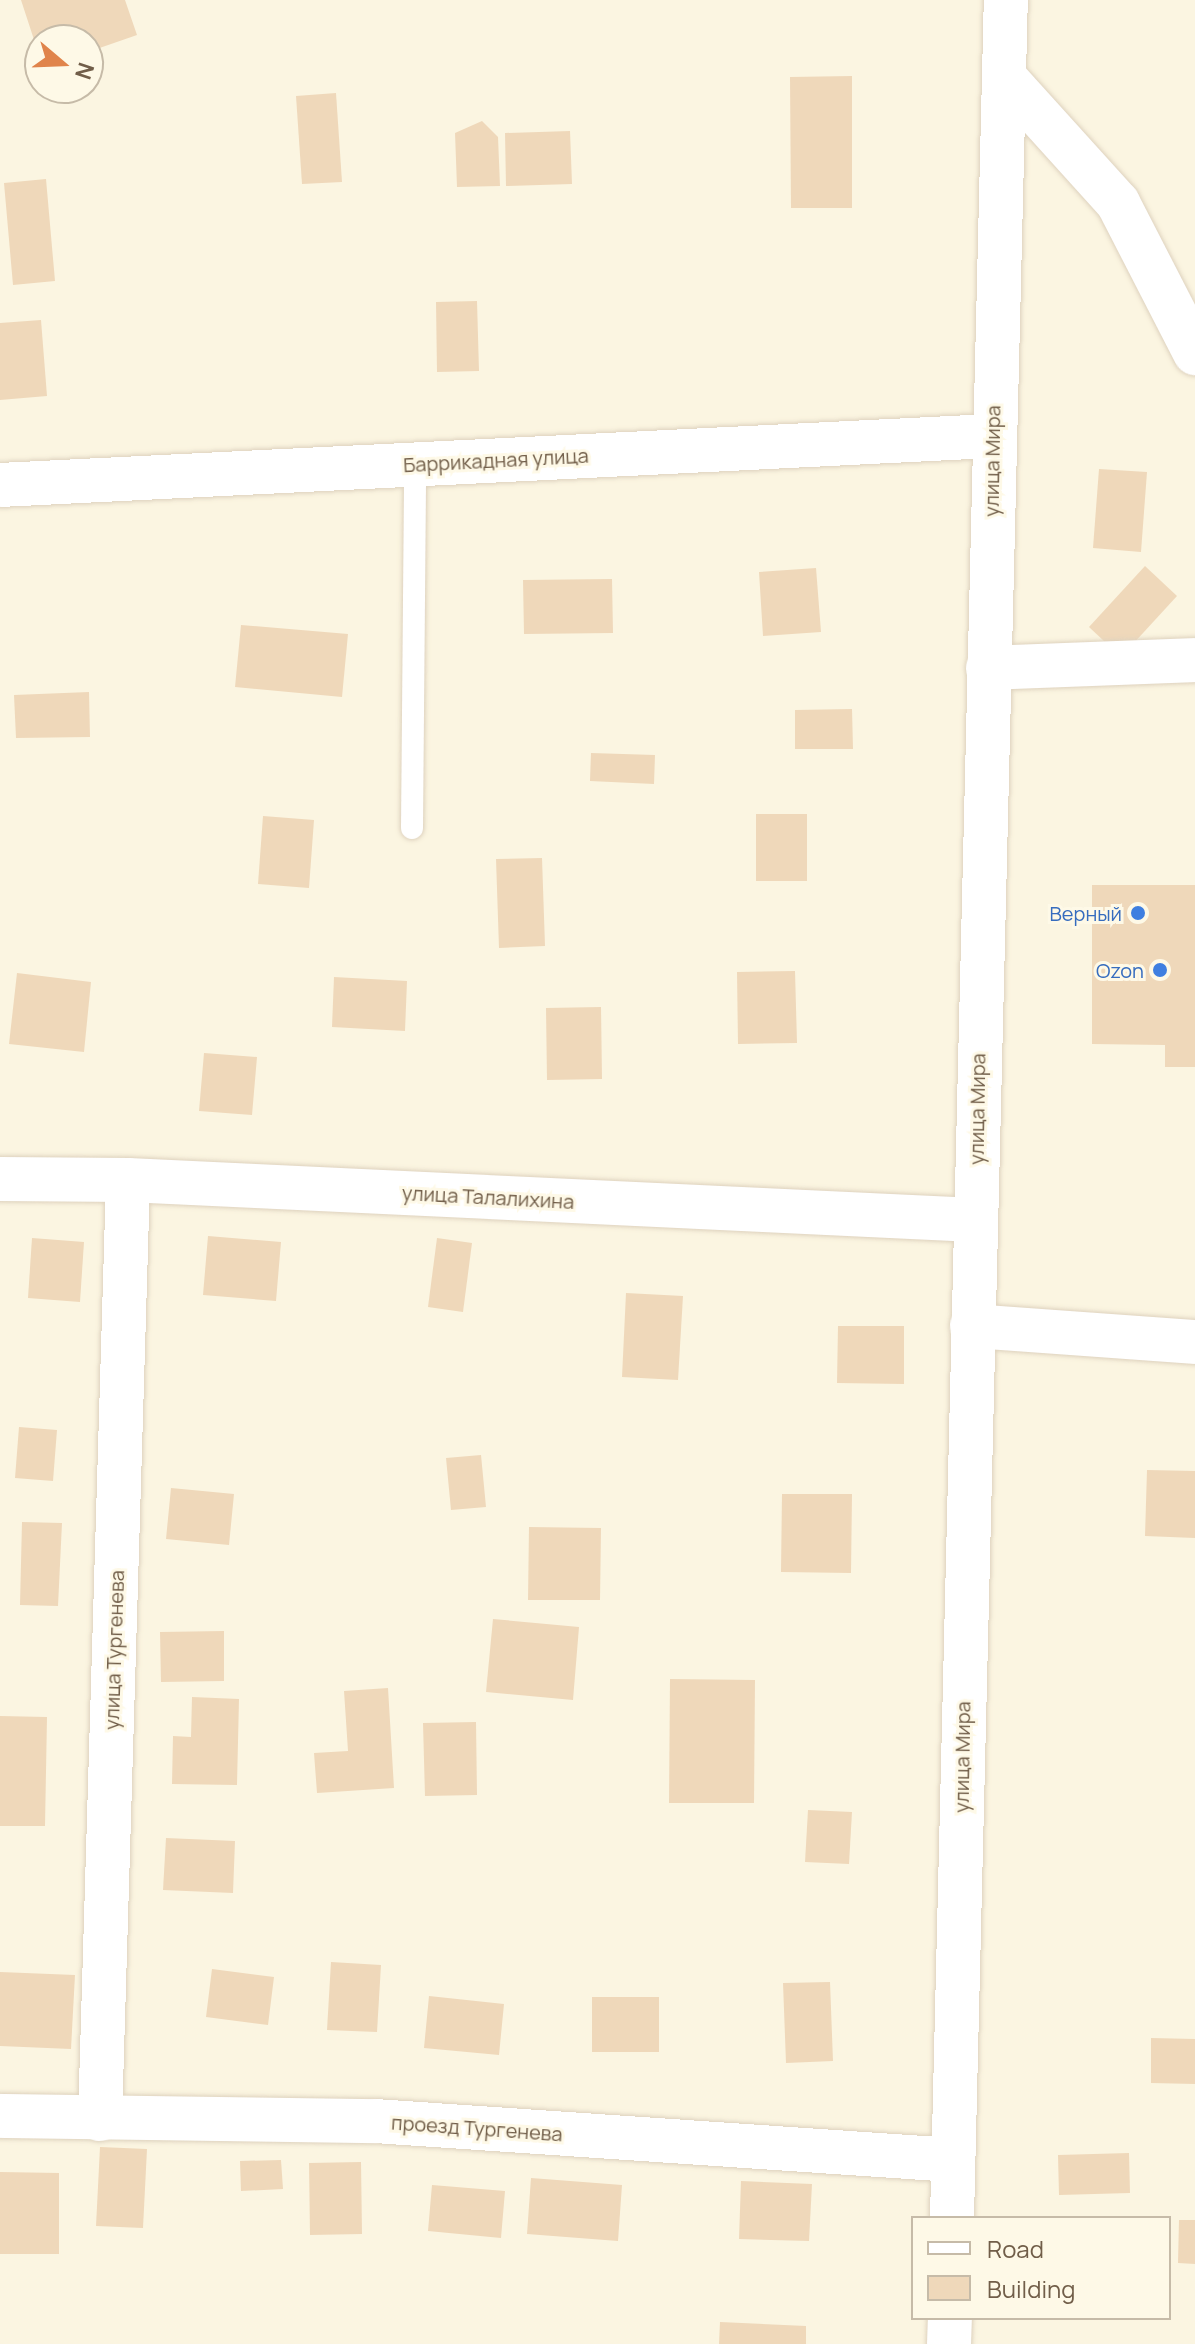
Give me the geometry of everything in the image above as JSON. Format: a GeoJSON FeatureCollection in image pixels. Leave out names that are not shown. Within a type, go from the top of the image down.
{"type":"FeatureCollection","features":[{"type":"Feature","properties":{"kind":"street","name":"улица Мира"},"geometry":{"type":"LineString","coordinates":[[952,2216],[992,436],[1006,79],[1006,0]]}},
{"type":"Feature","properties":{"kind":"street"},"geometry":{"type":"LineString","coordinates":[[1006,79],[1118,203],[1195,353]]}},
{"type":"Feature","properties":{"kind":"street","name":"Баррикадная улица"},"geometry":{"type":"LineString","coordinates":[[0,485],[992,436]]}},
{"type":"Feature","properties":{"kind":"street"},"geometry":{"type":"LineString","coordinates":[[988,668],[1195,660]]}},
{"type":"Feature","properties":{"kind":"street","name":"улица Талалихина"},"geometry":{"type":"LineString","coordinates":[[0,1179],[128,1180],[975,1220]]}},
{"type":"Feature","properties":{"kind":"street","name":"улица Тургенева"},"geometry":{"type":"LineString","coordinates":[[100,2119],[128,1180]]}},
{"type":"Feature","properties":{"kind":"street"},"geometry":{"type":"LineString","coordinates":[[972,1326],[1195,1342]]}},
{"type":"Feature","properties":{"kind":"street","name":"проезд Тургенева"},"geometry":{"type":"LineString","coordinates":[[0,2116],[375,2121],[953,2160]]}},
{"type":"Feature","properties":{"kind":"street"},"geometry":{"type":"LineString","coordinates":[[949,2344],[950,2320]]}},
{"type":"Feature","properties":{"kind":"lane"},"geometry":{"type":"LineString","coordinates":[[412,828],[415,464]]}},
{"type":"Feature","properties":{"kind":"building"},"geometry":{"type":"Polygon","coordinates":[[[21,0],[125,0],[137,35],[104,46],[104,24],[29,24],[21,0]]]}},
{"type":"Feature","properties":{"kind":"building"},"geometry":{"type":"Polygon","coordinates":[[[852,76],[852,208],[791,208],[790,77],[852,76]]]}},
{"type":"Feature","properties":{"kind":"building"},"geometry":{"type":"Polygon","coordinates":[[[336,93],[342,182],[302,184],[296,96],[336,93]]]}},
{"type":"Feature","properties":{"kind":"building"},"geometry":{"type":"Polygon","coordinates":[[[482,121],[498,137],[500,186],[457,187],[455,133],[482,121]]]}},
{"type":"Feature","properties":{"kind":"building"},"geometry":{"type":"Polygon","coordinates":[[[570,131],[572,184],[506,186],[505,133],[570,131]]]}},
{"type":"Feature","properties":{"kind":"building"},"geometry":{"type":"Polygon","coordinates":[[[46,179],[55,281],[13,285],[4,183],[46,179]]]}},
{"type":"Feature","properties":{"kind":"building"},"geometry":{"type":"Polygon","coordinates":[[[477,301],[479,371],[437,372],[436,302],[477,301]]]}},
{"type":"Feature","properties":{"kind":"building"},"geometry":{"type":"Polygon","coordinates":[[[41,320],[47,396],[0,400],[0,323],[41,320]]]}},
{"type":"Feature","properties":{"kind":"building"},"geometry":{"type":"Polygon","coordinates":[[[1099,469],[1147,472],[1141,552],[1093,548],[1099,469]]]}},
{"type":"Feature","properties":{"kind":"building"},"geometry":{"type":"Polygon","coordinates":[[[1145,566],[1177,596],[1121,657],[1089,627],[1145,566]]]}},
{"type":"Feature","properties":{"kind":"building"},"geometry":{"type":"Polygon","coordinates":[[[816,568],[821,632],[763,636],[759,572],[816,568]]]}},
{"type":"Feature","properties":{"kind":"building"},"geometry":{"type":"Polygon","coordinates":[[[612,579],[613,633],[524,634],[523,580],[612,579]]]}},
{"type":"Feature","properties":{"kind":"building"},"geometry":{"type":"Polygon","coordinates":[[[241,625],[348,634],[342,697],[235,687],[241,625]]]}},
{"type":"Feature","properties":{"kind":"building"},"geometry":{"type":"Polygon","coordinates":[[[89,692],[90,737],[16,738],[14,695],[89,692]]]}},
{"type":"Feature","properties":{"kind":"building"},"geometry":{"type":"Polygon","coordinates":[[[852,709],[853,749],[795,749],[795,710],[852,709]]]}},
{"type":"Feature","properties":{"kind":"building"},"geometry":{"type":"Polygon","coordinates":[[[591,753],[655,755],[654,784],[590,781],[591,753]]]}},
{"type":"Feature","properties":{"kind":"building"},"geometry":{"type":"Polygon","coordinates":[[[756,814],[807,814],[807,881],[756,881],[756,814]]]}},
{"type":"Feature","properties":{"kind":"building"},"geometry":{"type":"Polygon","coordinates":[[[263,816],[314,820],[309,888],[258,884],[263,816]]]}},
{"type":"Feature","properties":{"kind":"building"},"geometry":{"type":"Polygon","coordinates":[[[542,858],[545,946],[499,948],[496,859],[542,858]]]}},
{"type":"Feature","properties":{"kind":"building"},"geometry":{"type":"Polygon","coordinates":[[[1092,885],[1195,885],[1195,1067],[1165,1067],[1165,1045],[1092,1044],[1092,885]]]}},
{"type":"Feature","properties":{"kind":"building"},"geometry":{"type":"Polygon","coordinates":[[[795,971],[797,1043],[738,1044],[737,972],[795,971]]]}},
{"type":"Feature","properties":{"kind":"building"},"geometry":{"type":"Polygon","coordinates":[[[17,973],[91,982],[84,1052],[9,1044],[17,973]]]}},
{"type":"Feature","properties":{"kind":"building"},"geometry":{"type":"Polygon","coordinates":[[[334,977],[407,981],[405,1031],[332,1027],[334,977]]]}},
{"type":"Feature","properties":{"kind":"building"},"geometry":{"type":"Polygon","coordinates":[[[601,1007],[602,1079],[547,1080],[546,1008],[601,1007]]]}},
{"type":"Feature","properties":{"kind":"building"},"geometry":{"type":"Polygon","coordinates":[[[204,1053],[257,1057],[252,1115],[199,1111],[204,1053]]]}},
{"type":"Feature","properties":{"kind":"building"},"geometry":{"type":"Polygon","coordinates":[[[208,1236],[281,1242],[276,1301],[203,1295],[208,1236]]]}},
{"type":"Feature","properties":{"kind":"building"},"geometry":{"type":"Polygon","coordinates":[[[32,1238],[84,1242],[80,1302],[28,1298],[32,1238]]]}},
{"type":"Feature","properties":{"kind":"building"},"geometry":{"type":"Polygon","coordinates":[[[437,1238],[472,1243],[463,1312],[428,1307],[437,1238]]]}},
{"type":"Feature","properties":{"kind":"building"},"geometry":{"type":"Polygon","coordinates":[[[626,1293],[683,1296],[678,1380],[622,1377],[626,1293]]]}},
{"type":"Feature","properties":{"kind":"building"},"geometry":{"type":"Polygon","coordinates":[[[838,1326],[904,1326],[904,1384],[837,1383],[838,1326]]]}},
{"type":"Feature","properties":{"kind":"building"},"geometry":{"type":"Polygon","coordinates":[[[19,1427],[57,1430],[53,1481],[15,1478],[19,1427]]]}},
{"type":"Feature","properties":{"kind":"building"},"geometry":{"type":"Polygon","coordinates":[[[481,1455],[486,1507],[451,1510],[446,1458],[481,1455]]]}},
{"type":"Feature","properties":{"kind":"building"},"geometry":{"type":"Polygon","coordinates":[[[1147,1470],[1195,1471],[1195,1538],[1145,1536],[1147,1470]]]}},
{"type":"Feature","properties":{"kind":"building"},"geometry":{"type":"Polygon","coordinates":[[[171,1488],[234,1494],[229,1545],[166,1539],[171,1488]]]}},
{"type":"Feature","properties":{"kind":"building"},"geometry":{"type":"Polygon","coordinates":[[[782,1494],[852,1494],[851,1573],[781,1572],[782,1494]]]}},
{"type":"Feature","properties":{"kind":"building"},"geometry":{"type":"Polygon","coordinates":[[[22,1522],[62,1523],[58,1606],[20,1605],[22,1522]]]}},
{"type":"Feature","properties":{"kind":"building"},"geometry":{"type":"Polygon","coordinates":[[[529,1527],[601,1528],[600,1600],[528,1600],[529,1527]]]}},
{"type":"Feature","properties":{"kind":"building"},"geometry":{"type":"Polygon","coordinates":[[[493,1619],[579,1627],[573,1700],[486,1692],[493,1619]]]}},
{"type":"Feature","properties":{"kind":"building"},"geometry":{"type":"Polygon","coordinates":[[[224,1631],[224,1681],[161,1682],[160,1632],[224,1631]]]}},
{"type":"Feature","properties":{"kind":"building"},"geometry":{"type":"Polygon","coordinates":[[[670,1679],[755,1680],[754,1803],[669,1803],[670,1679]]]}},
{"type":"Feature","properties":{"kind":"building"},"geometry":{"type":"Polygon","coordinates":[[[388,1688],[394,1788],[317,1793],[314,1753],[348,1751],[344,1691],[388,1688]]]}},
{"type":"Feature","properties":{"kind":"building"},"geometry":{"type":"Polygon","coordinates":[[[192,1697],[239,1699],[237,1785],[172,1784],[173,1736],[191,1737],[192,1697]]]}},
{"type":"Feature","properties":{"kind":"building"},"geometry":{"type":"Polygon","coordinates":[[[0,1716],[47,1717],[45,1826],[0,1826],[0,1716]]]}},
{"type":"Feature","properties":{"kind":"building"},"geometry":{"type":"Polygon","coordinates":[[[476,1722],[477,1795],[425,1796],[423,1723],[476,1722]]]}},
{"type":"Feature","properties":{"kind":"building"},"geometry":{"type":"Polygon","coordinates":[[[808,1810],[852,1812],[849,1864],[805,1862],[808,1810]]]}},
{"type":"Feature","properties":{"kind":"building"},"geometry":{"type":"Polygon","coordinates":[[[166,1838],[235,1841],[233,1893],[163,1890],[166,1838]]]}},
{"type":"Feature","properties":{"kind":"building"},"geometry":{"type":"Polygon","coordinates":[[[331,1962],[381,1965],[377,2032],[327,2030],[331,1962]]]}},
{"type":"Feature","properties":{"kind":"building"},"geometry":{"type":"Polygon","coordinates":[[[212,1969],[274,1977],[268,2025],[206,2017],[212,1969]]]}},
{"type":"Feature","properties":{"kind":"building"},"geometry":{"type":"Polygon","coordinates":[[[0,1972],[75,1975],[71,2049],[0,2046],[0,1972]]]}},
{"type":"Feature","properties":{"kind":"building"},"geometry":{"type":"Polygon","coordinates":[[[830,1982],[833,2061],[786,2063],[783,1983],[830,1982]]]}},
{"type":"Feature","properties":{"kind":"building"},"geometry":{"type":"Polygon","coordinates":[[[429,1996],[504,2004],[499,2055],[424,2048],[429,1996]]]}},
{"type":"Feature","properties":{"kind":"building"},"geometry":{"type":"Polygon","coordinates":[[[592,1997],[659,1997],[659,2052],[592,2052],[592,1997]]]}},
{"type":"Feature","properties":{"kind":"building"},"geometry":{"type":"Polygon","coordinates":[[[1151,2038],[1195,2039],[1195,2084],[1151,2083],[1151,2038]]]}},
{"type":"Feature","properties":{"kind":"building"},"geometry":{"type":"Polygon","coordinates":[[[100,2147],[147,2149],[143,2228],[96,2226],[100,2147]]]}},
{"type":"Feature","properties":{"kind":"building"},"geometry":{"type":"Polygon","coordinates":[[[1129,2153],[1130,2193],[1059,2195],[1058,2155],[1129,2153]]]}},
{"type":"Feature","properties":{"kind":"building"},"geometry":{"type":"Polygon","coordinates":[[[281,2160],[283,2189],[241,2191],[240,2161],[281,2160]]]}},
{"type":"Feature","properties":{"kind":"building"},"geometry":{"type":"Polygon","coordinates":[[[361,2162],[362,2234],[310,2235],[309,2163],[361,2162]]]}},
{"type":"Feature","properties":{"kind":"building"},"geometry":{"type":"Polygon","coordinates":[[[0,2172],[59,2173],[59,2254],[0,2254],[0,2172]]]}},
{"type":"Feature","properties":{"kind":"building"},"geometry":{"type":"Polygon","coordinates":[[[531,2178],[622,2185],[618,2241],[527,2234],[531,2178]]]}},
{"type":"Feature","properties":{"kind":"building"},"geometry":{"type":"Polygon","coordinates":[[[741,2181],[812,2184],[809,2241],[739,2239],[741,2181]]]}},
{"type":"Feature","properties":{"kind":"building"},"geometry":{"type":"Polygon","coordinates":[[[432,2185],[505,2191],[501,2238],[428,2231],[432,2185]]]}},
{"type":"Feature","properties":{"kind":"building"},"geometry":{"type":"Polygon","coordinates":[[[1179,2220],[1195,2220],[1195,2264],[1178,2263],[1179,2220]]]}},
{"type":"Feature","properties":{"kind":"building"},"geometry":{"type":"Polygon","coordinates":[[[720,2322],[806,2326],[806,2344],[719,2344],[720,2322]]]}},
{"type":"Feature","properties":{"kind":"place","name":"Верный"},"geometry":{"type":"Point","coordinates":[1138,913]}},
{"type":"Feature","properties":{"kind":"place","name":"Ozon"},"geometry":{"type":"Point","coordinates":[1160,970]}}]}
